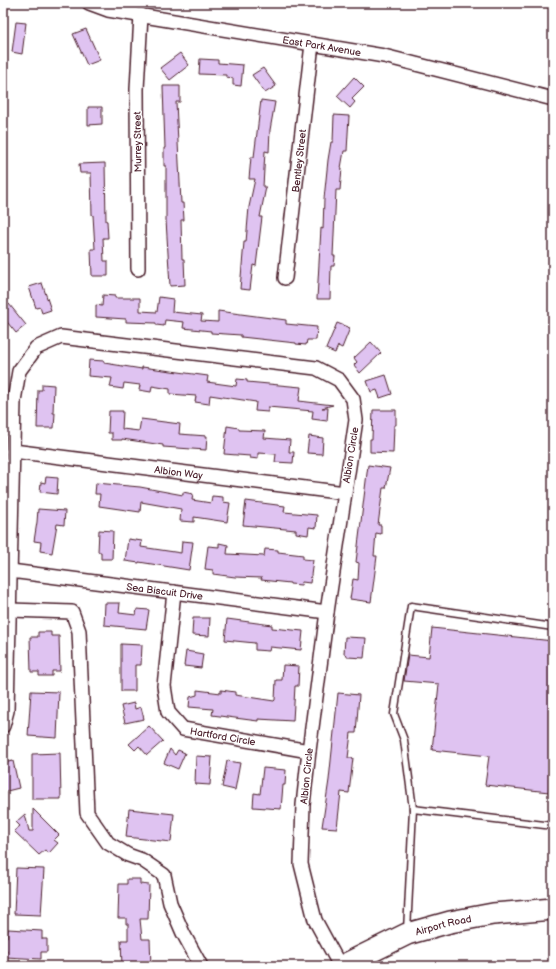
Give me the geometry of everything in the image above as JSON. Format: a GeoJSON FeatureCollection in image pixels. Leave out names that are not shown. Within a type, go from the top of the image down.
{"type":"FeatureCollection","features":[{"type":"Feature","properties":{"kind":"highway","name":"Airport Road"},"geometry":{"type":"LineString","coordinates":[[341,966],[407,934],[450,922],[494,914],[553,909]]}},
{"type":"Feature","properties":{"kind":"street","name":"East Park Avenue"},"geometry":{"type":"LineString","coordinates":[[89,3],[108,10],[384,56],[553,99]]}},
{"type":"Feature","properties":{"kind":"street","name":"Murrey Street"},"geometry":{"type":"LineString","coordinates":[[138,270],[137,89],[141,15]]}},
{"type":"Feature","properties":{"kind":"street","name":"Bentley Street"},"geometry":{"type":"LineString","coordinates":[[285,278],[312,44]]}},
{"type":"Feature","properties":{"kind":"street","name":"Albion Circle"},"geometry":{"type":"LineString","coordinates":[[3,726],[7,711],[10,610],[7,570],[14,401],[19,371],[36,348],[61,337],[316,368],[339,380],[353,399],[356,420],[327,612],[309,751],[303,805],[301,864],[315,920],[341,966]]}},
{"type":"Feature","properties":{"kind":"street","name":"Albion Way"},"geometry":{"type":"LineString","coordinates":[[13,451],[345,493]]}},
{"type":"Feature","properties":{"kind":"street","name":"Sea Biscuit Drive"},"geometry":{"type":"LineString","coordinates":[[7,570],[327,612]]}},
{"type":"Feature","properties":{"kind":"street","name":"Hartford Circle"},"geometry":{"type":"LineString","coordinates":[[174,592],[164,686],[168,712],[182,729],[309,751]]}},
{"type":"Feature","properties":{"kind":"street"},"geometry":{"type":"LineString","coordinates":[[10,610],[72,612],[79,631],[87,813],[108,843],[128,855],[142,860],[164,875],[170,903],[201,966]]}},
{"type":"Feature","properties":{"kind":"lane"},"geometry":{"type":"LineString","coordinates":[[407,934],[413,809],[404,740],[394,714],[411,606],[553,627]]}},
{"type":"Feature","properties":{"kind":"lane"},"geometry":{"type":"LineString","coordinates":[[413,809],[553,826]]}},
{"type":"Feature","properties":{"kind":"building"},"geometry":{"type":"Polygon","coordinates":[[[16,22],[26,23],[22,54],[12,52],[16,22]]]}},
{"type":"Feature","properties":{"kind":"building"},"geometry":{"type":"Polygon","coordinates":[[[86,29],[100,60],[87,65],[73,34],[86,29]]]}},
{"type":"Feature","properties":{"kind":"building"},"geometry":{"type":"Polygon","coordinates":[[[180,53],[189,65],[170,80],[160,68],[180,53]]]}},
{"type":"Feature","properties":{"kind":"building"},"geometry":{"type":"Polygon","coordinates":[[[200,59],[218,60],[218,63],[243,65],[241,86],[233,85],[233,78],[226,77],[226,75],[199,74],[200,59]]]}},
{"type":"Feature","properties":{"kind":"building"},"geometry":{"type":"Polygon","coordinates":[[[263,68],[276,86],[265,93],[252,75],[263,68]]]}},
{"type":"Feature","properties":{"kind":"building"},"geometry":{"type":"Polygon","coordinates":[[[354,77],[364,87],[352,99],[355,102],[350,108],[337,96],[354,77]]]}},
{"type":"Feature","properties":{"kind":"building"},"geometry":{"type":"Polygon","coordinates":[[[163,86],[180,86],[180,102],[176,102],[181,203],[183,203],[184,220],[181,220],[182,259],[184,259],[185,285],[170,286],[166,220],[166,166],[164,166],[165,148],[163,86]]]}},
{"type":"Feature","properties":{"kind":"building"},"geometry":{"type":"Polygon","coordinates":[[[261,100],[275,102],[270,130],[269,152],[265,151],[263,187],[266,187],[260,217],[262,217],[256,266],[253,265],[250,290],[240,289],[244,242],[246,242],[249,207],[255,179],[249,179],[251,157],[254,157],[261,100]]]}},
{"type":"Feature","properties":{"kind":"building"},"geometry":{"type":"Polygon","coordinates":[[[88,107],[102,107],[102,124],[88,125],[88,107]]]}},
{"type":"Feature","properties":{"kind":"building"},"geometry":{"type":"Polygon","coordinates":[[[334,115],[349,116],[347,151],[344,151],[341,168],[340,190],[336,190],[333,256],[335,256],[334,266],[331,266],[330,299],[317,299],[321,228],[323,229],[324,199],[328,160],[331,142],[333,142],[334,115]]]}},
{"type":"Feature","properties":{"kind":"building"},"geometry":{"type":"Polygon","coordinates":[[[105,163],[106,221],[108,238],[103,238],[104,261],[108,261],[108,276],[92,276],[91,249],[95,249],[92,215],[91,173],[80,173],[79,164],[105,163]]]}},
{"type":"Feature","properties":{"kind":"building"},"geometry":{"type":"Polygon","coordinates":[[[42,283],[51,310],[42,313],[40,307],[36,308],[29,287],[42,283]]]}},
{"type":"Feature","properties":{"kind":"building"},"geometry":{"type":"Polygon","coordinates":[[[103,295],[115,296],[115,298],[140,298],[140,311],[157,312],[159,297],[173,299],[172,312],[202,315],[201,321],[218,322],[218,311],[286,320],[286,324],[317,327],[316,340],[307,340],[306,345],[296,344],[241,337],[241,335],[211,333],[211,331],[183,328],[184,322],[165,320],[164,326],[156,325],[156,323],[126,322],[126,319],[96,317],[96,305],[102,306],[103,295]]]}},
{"type":"Feature","properties":{"kind":"building"},"geometry":{"type":"Polygon","coordinates":[[[9,304],[26,325],[16,333],[3,317],[3,308],[9,304]]]}},
{"type":"Feature","properties":{"kind":"building"},"geometry":{"type":"Polygon","coordinates":[[[337,323],[350,328],[342,348],[338,346],[335,353],[326,349],[337,323]]]}},
{"type":"Feature","properties":{"kind":"building"},"geometry":{"type":"Polygon","coordinates":[[[371,342],[381,353],[360,373],[354,365],[357,362],[354,358],[371,342]]]}},
{"type":"Feature","properties":{"kind":"building"},"geometry":{"type":"Polygon","coordinates":[[[89,360],[104,361],[104,363],[142,369],[142,367],[208,376],[207,382],[236,386],[237,379],[247,380],[247,382],[301,387],[299,401],[333,405],[322,408],[328,408],[327,421],[312,419],[313,411],[268,407],[268,412],[255,411],[256,402],[210,395],[209,404],[195,402],[196,396],[170,394],[170,389],[152,386],[151,392],[139,390],[140,385],[124,383],[123,389],[110,387],[112,378],[88,376],[89,360]]]}},
{"type":"Feature","properties":{"kind":"building"},"geometry":{"type":"Polygon","coordinates":[[[386,375],[392,394],[380,398],[377,390],[371,392],[367,381],[386,375]]]}},
{"type":"Feature","properties":{"kind":"building"},"geometry":{"type":"Polygon","coordinates":[[[42,384],[54,385],[54,428],[37,428],[38,390],[42,390],[42,384]]]}},
{"type":"Feature","properties":{"kind":"building"},"geometry":{"type":"Polygon","coordinates":[[[373,410],[396,410],[393,453],[370,452],[373,410]]]}},
{"type":"Feature","properties":{"kind":"building"},"geometry":{"type":"Polygon","coordinates":[[[109,411],[123,411],[122,429],[139,431],[141,419],[180,424],[179,434],[207,436],[206,450],[163,447],[163,445],[122,439],[112,440],[112,433],[108,433],[109,411]]]}},
{"type":"Feature","properties":{"kind":"building"},"geometry":{"type":"Polygon","coordinates":[[[227,426],[239,428],[239,430],[265,431],[264,438],[290,440],[289,452],[294,452],[293,463],[275,462],[276,454],[258,453],[258,459],[250,458],[250,456],[224,454],[227,426]]]}},
{"type":"Feature","properties":{"kind":"building"},"geometry":{"type":"Polygon","coordinates":[[[309,436],[323,438],[322,454],[307,453],[309,436]]]}},
{"type":"Feature","properties":{"kind":"building"},"geometry":{"type":"Polygon","coordinates":[[[368,465],[390,468],[386,488],[383,488],[378,525],[381,525],[381,534],[376,533],[374,556],[377,556],[371,602],[350,599],[353,579],[358,580],[359,563],[356,562],[368,465]]]}},
{"type":"Feature","properties":{"kind":"building"},"geometry":{"type":"Polygon","coordinates":[[[46,477],[58,478],[57,494],[40,492],[41,482],[45,483],[46,477]]]}},
{"type":"Feature","properties":{"kind":"building"},"geometry":{"type":"Polygon","coordinates":[[[96,483],[140,487],[183,495],[183,492],[193,494],[192,500],[211,503],[212,496],[223,497],[223,502],[230,503],[227,522],[194,517],[194,522],[180,521],[181,509],[141,502],[140,512],[99,506],[100,494],[95,494],[96,483]]]}},
{"type":"Feature","properties":{"kind":"building"},"geometry":{"type":"Polygon","coordinates":[[[246,501],[285,506],[284,512],[317,515],[316,528],[309,527],[308,535],[296,533],[296,530],[243,525],[246,501]]]}},
{"type":"Feature","properties":{"kind":"building"},"geometry":{"type":"Polygon","coordinates":[[[38,509],[65,511],[64,525],[57,524],[52,553],[40,551],[41,542],[34,541],[38,509]]]}},
{"type":"Feature","properties":{"kind":"building"},"geometry":{"type":"Polygon","coordinates":[[[99,530],[113,531],[112,559],[101,559],[101,552],[98,552],[99,530]]]}},
{"type":"Feature","properties":{"kind":"building"},"geometry":{"type":"Polygon","coordinates":[[[128,539],[142,541],[141,547],[181,553],[182,541],[193,542],[189,570],[125,561],[128,539]]]}},
{"type":"Feature","properties":{"kind":"building"},"geometry":{"type":"Polygon","coordinates":[[[219,543],[228,545],[227,554],[264,556],[265,549],[303,555],[303,559],[313,560],[310,583],[302,582],[301,585],[290,584],[261,580],[262,578],[235,577],[213,574],[213,570],[205,569],[208,546],[219,547],[219,543]]]}},
{"type":"Feature","properties":{"kind":"building"},"geometry":{"type":"Polygon","coordinates":[[[105,603],[120,603],[119,613],[136,615],[137,609],[149,610],[146,629],[104,625],[105,603]]]}},
{"type":"Feature","properties":{"kind":"building"},"geometry":{"type":"Polygon","coordinates":[[[193,618],[210,618],[209,636],[192,635],[193,618]]]}},
{"type":"Feature","properties":{"kind":"building"},"geometry":{"type":"Polygon","coordinates":[[[227,619],[272,625],[272,628],[303,631],[301,650],[270,647],[269,651],[255,650],[255,643],[225,640],[227,619]]]}},
{"type":"Feature","properties":{"kind":"building"},"geometry":{"type":"Polygon","coordinates":[[[432,628],[553,641],[553,751],[549,792],[485,785],[489,756],[432,750],[439,684],[404,681],[408,655],[429,657],[432,628]]]}},
{"type":"Feature","properties":{"kind":"building"},"geometry":{"type":"Polygon","coordinates":[[[38,632],[51,632],[51,636],[59,636],[60,671],[52,671],[52,676],[39,676],[39,672],[31,672],[30,637],[38,637],[38,632]]]}},
{"type":"Feature","properties":{"kind":"building"},"geometry":{"type":"Polygon","coordinates":[[[345,637],[366,638],[364,658],[347,657],[347,655],[344,654],[345,637]]]}},
{"type":"Feature","properties":{"kind":"building"},"geometry":{"type":"Polygon","coordinates":[[[121,644],[142,645],[141,665],[135,665],[135,691],[121,691],[121,644]]]}},
{"type":"Feature","properties":{"kind":"building"},"geometry":{"type":"Polygon","coordinates":[[[186,651],[203,654],[201,668],[184,666],[186,651]]]}},
{"type":"Feature","properties":{"kind":"building"},"geometry":{"type":"Polygon","coordinates":[[[283,665],[299,666],[298,686],[295,686],[293,721],[258,719],[258,721],[212,715],[213,709],[189,707],[190,697],[197,695],[197,690],[221,693],[221,690],[235,692],[235,695],[274,701],[276,680],[282,680],[283,665]]]}},
{"type":"Feature","properties":{"kind":"building"},"geometry":{"type":"Polygon","coordinates":[[[31,691],[59,692],[57,738],[28,736],[31,691]]]}},
{"type":"Feature","properties":{"kind":"building"},"geometry":{"type":"Polygon","coordinates":[[[338,693],[359,695],[356,733],[351,733],[348,758],[353,758],[349,793],[341,792],[337,828],[322,827],[329,780],[338,693]]]}},
{"type":"Feature","properties":{"kind":"building"},"geometry":{"type":"Polygon","coordinates":[[[134,703],[135,709],[141,707],[144,719],[125,723],[121,706],[134,703]]]}},
{"type":"Feature","properties":{"kind":"building"},"geometry":{"type":"Polygon","coordinates":[[[149,726],[163,741],[147,755],[139,746],[135,750],[129,744],[149,726]]]}},
{"type":"Feature","properties":{"kind":"building"},"geometry":{"type":"Polygon","coordinates":[[[170,749],[175,755],[178,750],[185,753],[178,769],[164,763],[170,749]]]}},
{"type":"Feature","properties":{"kind":"building"},"geometry":{"type":"Polygon","coordinates":[[[60,753],[61,799],[32,799],[32,754],[60,753]]]}},
{"type":"Feature","properties":{"kind":"building"},"geometry":{"type":"Polygon","coordinates":[[[196,756],[212,757],[210,785],[195,784],[196,756]]]}},
{"type":"Feature","properties":{"kind":"building"},"geometry":{"type":"Polygon","coordinates":[[[13,761],[19,788],[3,792],[3,763],[13,761]]]}},
{"type":"Feature","properties":{"kind":"building"},"geometry":{"type":"Polygon","coordinates":[[[227,761],[240,763],[235,790],[222,787],[227,761]]]}},
{"type":"Feature","properties":{"kind":"building"},"geometry":{"type":"Polygon","coordinates":[[[263,768],[286,770],[281,809],[253,807],[254,793],[260,794],[263,768]]]}},
{"type":"Feature","properties":{"kind":"building"},"geometry":{"type":"Polygon","coordinates":[[[33,809],[59,835],[54,840],[58,843],[49,853],[45,850],[39,855],[14,831],[20,826],[16,822],[25,814],[29,831],[33,831],[33,809]]]}},
{"type":"Feature","properties":{"kind":"building"},"geometry":{"type":"Polygon","coordinates":[[[129,809],[174,814],[171,842],[126,837],[129,809]]]}},
{"type":"Feature","properties":{"kind":"building"},"geometry":{"type":"Polygon","coordinates":[[[16,868],[44,869],[41,915],[14,914],[16,868]]]}},
{"type":"Feature","properties":{"kind":"building"},"geometry":{"type":"Polygon","coordinates":[[[127,879],[140,879],[140,884],[149,885],[148,919],[140,919],[142,939],[150,939],[151,966],[122,966],[121,940],[128,940],[128,924],[126,924],[126,918],[118,918],[119,884],[127,884],[127,879]]]}},
{"type":"Feature","properties":{"kind":"building"},"geometry":{"type":"Polygon","coordinates":[[[8,929],[42,931],[42,939],[47,939],[47,952],[41,952],[41,959],[6,957],[7,950],[3,949],[3,936],[7,937],[8,929]]]}}]}
